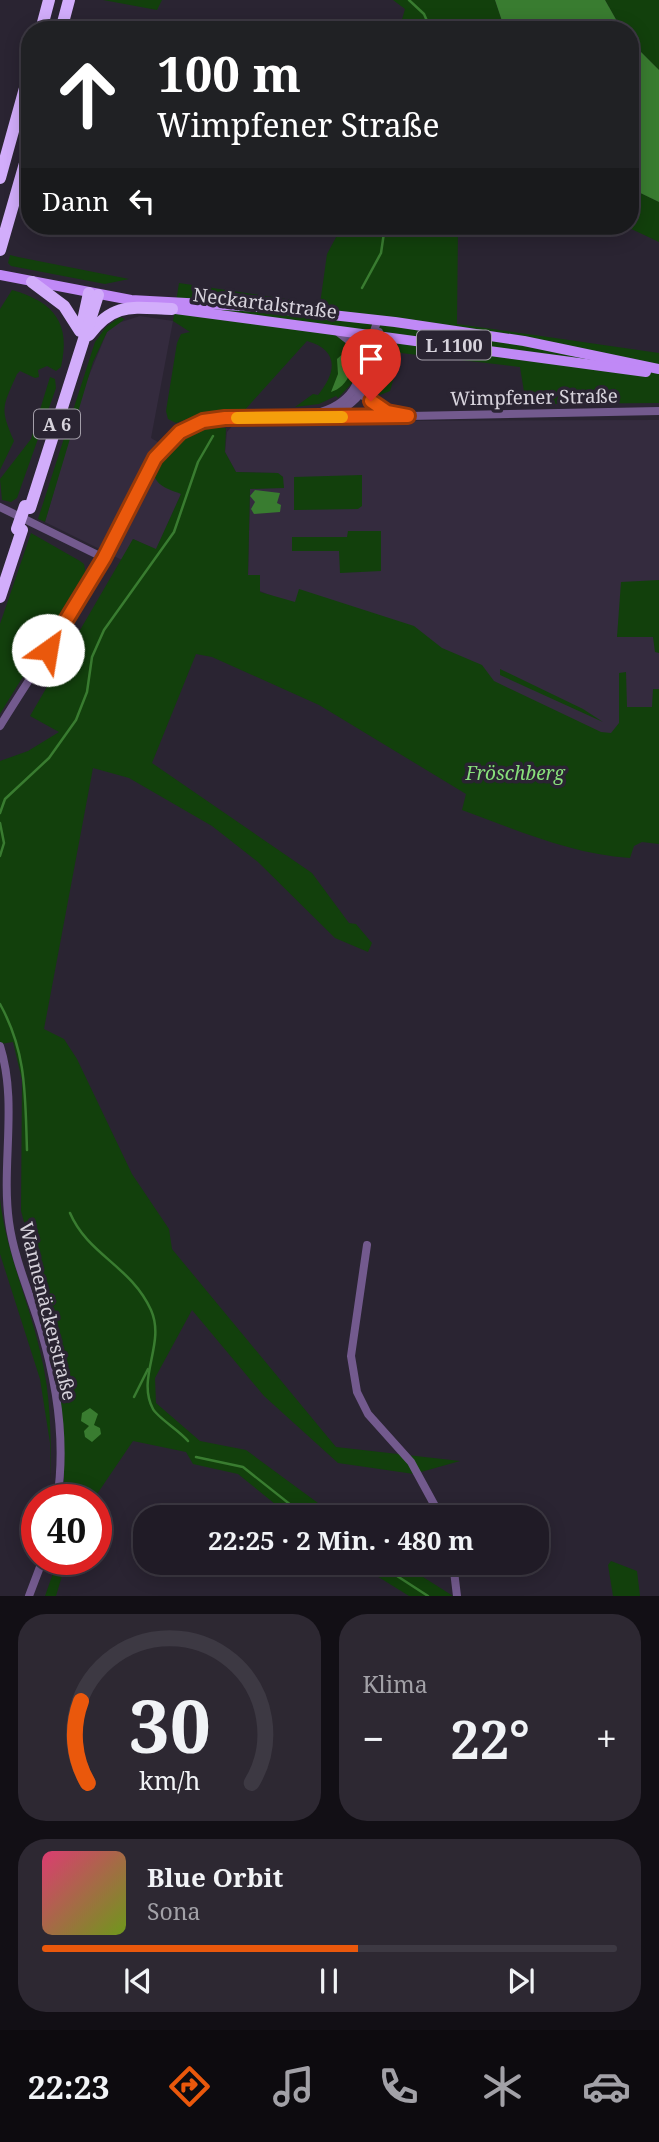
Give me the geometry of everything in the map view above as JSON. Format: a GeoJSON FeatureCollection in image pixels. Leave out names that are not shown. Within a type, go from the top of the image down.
{"type":"FeatureCollection","features":[{"type":"Feature","properties":{"kind":"highway"},"geometry":{"type":"LineString","coordinates":[[43,21],[49,0]]}},
{"type":"Feature","properties":{"kind":"highway"},"geometry":{"type":"LineString","coordinates":[[63,21],[69,0]]}},
{"type":"Feature","properties":{"kind":"highway"},"geometry":{"type":"LineString","coordinates":[[0,178],[21,102]]}},
{"type":"Feature","properties":{"kind":"highway"},"geometry":{"type":"LineString","coordinates":[[0,250],[21,177]]}},
{"type":"Feature","properties":{"kind":"highway"},"geometry":{"type":"LineString","coordinates":[[32,282],[64,306],[83,336]]}},
{"type":"Feature","properties":{"kind":"highway"},"geometry":{"type":"LineString","coordinates":[[0,581],[27,507],[83,336],[94,294]]}},
{"type":"Feature","properties":{"kind":"highway"},"geometry":{"type":"LineString","coordinates":[[83,336],[115,311],[128,308],[172,309]]}},
{"type":"Feature","properties":{"kind":"highway"},"geometry":{"type":"LineString","coordinates":[[0,597],[19,530]]}},
{"type":"Feature","properties":{"kind":"main road","name":"Neckartalstraße"},"geometry":{"type":"LineString","coordinates":[[0,275],[94,294],[158,303],[260,307],[378,320],[524,341],[659,371]]}},
{"type":"Feature","properties":{"kind":"main road","name":"Neckartalstraße"},"geometry":{"type":"LineString","coordinates":[[158,303],[172,309],[605,369],[659,371]]}},
{"type":"Feature","properties":{"kind":"street"},"geometry":{"type":"LineString","coordinates":[[326,418],[344,409],[362,394],[372,377],[378,320]]}},
{"type":"Feature","properties":{"kind":"street"},"geometry":{"type":"LineString","coordinates":[[331,330],[356,346],[365,367]]}},
{"type":"Feature","properties":{"kind":"street"},"geometry":{"type":"LineString","coordinates":[[351,393],[365,367],[376,336]]}},
{"type":"Feature","properties":{"kind":"street","name":"Wimpfener Straße"},"geometry":{"type":"LineString","coordinates":[[0,726],[104,558],[149,468],[165,445],[188,428],[225,418],[318,412],[351,393],[362,394],[387,412],[408,416]]}},
{"type":"Feature","properties":{"kind":"street","name":"Wimpfener Straße"},"geometry":{"type":"LineString","coordinates":[[225,418],[659,411]]}},
{"type":"Feature","properties":{"kind":"street"},"geometry":{"type":"LineString","coordinates":[[0,507],[104,558]]}},
{"type":"Feature","properties":{"kind":"street","name":"Wannenäckerstraße"},"geometry":{"type":"LineString","coordinates":[[0,1046],[9,1090],[6,1187],[9,1221],[52,1376],[59,1421],[57,1484]]}},
{"type":"Feature","properties":{"kind":"street"},"geometry":{"type":"LineString","coordinates":[[367,1245],[351,1356],[358,1392],[368,1414],[411,1462],[434,1505]]}},
{"type":"Feature","properties":{"kind":"street"},"geometry":{"type":"LineString","coordinates":[[29,1596],[37,1575]]}},
{"type":"Feature","properties":{"kind":"street"},"geometry":{"type":"LineString","coordinates":[[454,1575],[457,1596]]}},
{"type":"Feature","properties":{"kind":"shaded area"},"geometry":{"type":"Polygon","coordinates":[[[495,0],[605,0],[617,21],[502,21],[495,0]]]}},
{"type":"Feature","properties":{"kind":"shaded area"},"geometry":{"type":"Polygon","coordinates":[[[639,50],[659,70],[659,202],[639,192],[639,50]]]}},
{"type":"Feature","properties":{"kind":"shaded area"},"geometry":{"type":"Polygon","coordinates":[[[140,316],[173,321],[151,438],[168,448],[156,466],[181,494],[156,550],[133,539],[122,560],[45,522],[83,390],[107,332],[118,323],[140,316]]]}},
{"type":"Feature","properties":{"kind":"shaded area"},"geometry":{"type":"Polygon","coordinates":[[[346,351],[351,363],[349,375],[342,385],[331,392],[338,374],[337,359],[346,351]]]}},
{"type":"Feature","properties":{"kind":"shaded area"},"geometry":{"type":"Polygon","coordinates":[[[659,420],[659,759],[260,591],[248,576],[250,488],[283,488],[283,477],[277,473],[236,472],[225,452],[227,432],[233,425],[659,420]]]}},
{"type":"Feature","properties":{"kind":"shaded area"},"geometry":{"type":"Polygon","coordinates":[[[255,490],[280,493],[277,503],[281,505],[280,512],[254,514],[251,509],[255,502],[250,496],[255,490]]]}},
{"type":"Feature","properties":{"kind":"shaded area"},"geometry":{"type":"Polygon","coordinates":[[[90,1408],[98,1414],[94,1425],[100,1428],[101,1434],[92,1442],[85,1437],[84,1431],[89,1426],[81,1421],[82,1413],[90,1408]]]}},
{"type":"Feature","properties":{"kind":"green space"},"geometry":{"type":"Polygon","coordinates":[[[103,0],[162,0],[157,10],[103,0]]]}},
{"type":"Feature","properties":{"kind":"green space"},"geometry":{"type":"Polygon","coordinates":[[[393,0],[495,0],[502,21],[402,21],[405,9],[393,0]]]}},
{"type":"Feature","properties":{"kind":"green space"},"geometry":{"type":"Polygon","coordinates":[[[605,0],[659,0],[659,70],[639,50],[639,21],[617,21],[605,0]]]}},
{"type":"Feature","properties":{"kind":"green space"},"geometry":{"type":"Polygon","coordinates":[[[639,192],[659,202],[659,242],[639,233],[639,192]]]}},
{"type":"Feature","properties":{"kind":"green space"},"geometry":{"type":"Polygon","coordinates":[[[337,235],[458,235],[457,324],[659,353],[659,403],[526,404],[520,367],[401,353],[390,391],[380,395],[375,390],[383,352],[367,349],[355,380],[338,398],[336,396],[319,404],[295,407],[313,394],[318,395],[331,370],[330,356],[325,350],[307,341],[243,412],[204,413],[176,423],[168,419],[166,411],[177,343],[181,334],[190,332],[173,321],[179,283],[320,304],[327,254],[337,235]]]}},
{"type":"Feature","properties":{"kind":"green space"},"geometry":{"type":"Polygon","coordinates":[[[10,255],[129,279],[105,284],[11,266],[8,263],[10,255]]]}},
{"type":"Feature","properties":{"kind":"green space"},"geometry":{"type":"Polygon","coordinates":[[[12,290],[49,308],[61,327],[64,352],[61,367],[56,371],[47,366],[38,370],[39,377],[35,378],[20,371],[17,374],[5,408],[6,421],[14,441],[0,470],[0,309],[12,290]]]}},
{"type":"Feature","properties":{"kind":"green space"},"geometry":{"type":"Polygon","coordinates":[[[120,317],[125,319],[107,332],[93,362],[45,522],[38,519],[95,342],[106,327],[120,317]]]}},
{"type":"Feature","properties":{"kind":"green space"},"geometry":{"type":"Polygon","coordinates":[[[50,377],[55,379],[56,388],[17,498],[11,502],[2,500],[0,479],[31,439],[50,377]]]}},
{"type":"Feature","properties":{"kind":"green space","name":"Fröschberg"},"geometry":{"type":"Polygon","coordinates":[[[208,427],[226,428],[225,452],[236,472],[278,473],[283,477],[284,488],[250,489],[248,575],[260,575],[260,592],[295,602],[299,589],[414,626],[442,648],[482,665],[494,681],[601,732],[611,733],[619,723],[619,673],[626,672],[627,707],[652,707],[653,689],[659,689],[659,844],[642,842],[634,846],[630,858],[565,846],[462,810],[466,794],[319,705],[212,657],[196,654],[152,763],[312,873],[349,923],[356,924],[372,943],[368,952],[335,938],[258,862],[212,826],[129,778],[93,768],[44,1029],[64,1039],[77,1059],[132,1174],[169,1229],[172,1249],[336,1447],[460,1461],[414,1474],[338,1463],[264,1396],[192,1310],[155,1378],[156,1403],[200,1441],[246,1450],[321,1505],[276,1505],[238,1474],[193,1464],[186,1452],[133,1441],[104,1484],[63,1484],[61,1407],[55,1365],[44,1320],[49,1313],[21,1211],[22,1080],[13,1042],[0,1044],[0,761],[28,751],[59,732],[30,716],[133,539],[156,549],[181,494],[159,483],[154,472],[162,456],[181,441],[208,427]]]}},
{"type":"Feature","properties":{"kind":"green space"},"geometry":{"type":"Polygon","coordinates":[[[362,475],[362,506],[358,509],[294,510],[294,477],[362,475]]]}},
{"type":"Feature","properties":{"kind":"green space"},"geometry":{"type":"Polygon","coordinates":[[[348,531],[381,531],[381,571],[340,573],[339,551],[292,551],[292,537],[347,537],[348,531]]]}},
{"type":"Feature","properties":{"kind":"green space"},"geometry":{"type":"Polygon","coordinates":[[[31,533],[80,561],[84,564],[86,574],[0,714],[0,624],[31,533]]]}},
{"type":"Feature","properties":{"kind":"green space"},"geometry":{"type":"Polygon","coordinates":[[[659,580],[659,653],[655,652],[653,637],[617,637],[621,582],[659,580]]]}},
{"type":"Feature","properties":{"kind":"green space"},"geometry":{"type":"Polygon","coordinates":[[[500,669],[583,709],[603,722],[500,675],[500,669]]]}},
{"type":"Feature","properties":{"kind":"green space"},"geometry":{"type":"Polygon","coordinates":[[[0,1199],[7,1238],[44,1367],[50,1415],[51,1480],[50,1443],[40,1379],[0,1254],[0,1199]]]}},
{"type":"Feature","properties":{"kind":"green space"},"geometry":{"type":"Polygon","coordinates":[[[611,1561],[637,1571],[640,1596],[613,1596],[608,1565],[611,1561]]]}},
{"type":"Feature","properties":{"kind":"green space"},"geometry":{"type":"Polygon","coordinates":[[[52,1575],[62,1575],[56,1596],[45,1596],[52,1575]]]}},
{"type":"Feature","properties":{"kind":"green space"},"geometry":{"type":"Polygon","coordinates":[[[375,1575],[420,1575],[453,1596],[409,1596],[375,1575]]]}},
{"type":"Feature","properties":{"kind":"waterway"},"geometry":{"type":"LineString","coordinates":[[409,0],[424,14],[427,21]]}},
{"type":"Feature","properties":{"kind":"waterway"},"geometry":{"type":"LineString","coordinates":[[362,288],[381,253],[384,235]]}},
{"type":"Feature","properties":{"kind":"waterway"},"geometry":{"type":"LineString","coordinates":[[0,813],[5,799],[49,758],[76,720],[87,692],[92,657],[104,630],[174,532],[198,462],[213,436]]}},
{"type":"Feature","properties":{"kind":"waterway"},"geometry":{"type":"LineString","coordinates":[[0,823],[4,843],[0,856]]}},
{"type":"Feature","properties":{"kind":"waterway"},"geometry":{"type":"LineString","coordinates":[[0,1004],[20,1057],[25,1093],[27,1150]]}},
{"type":"Feature","properties":{"kind":"waterway"},"geometry":{"type":"LineString","coordinates":[[70,1213],[87,1240],[132,1282],[151,1310],[155,1335],[149,1373],[149,1397],[156,1413],[188,1441]]}},
{"type":"Feature","properties":{"kind":"waterway"},"geometry":{"type":"LineString","coordinates":[[134,1397],[148,1369]]}},
{"type":"Feature","properties":{"kind":"waterway"},"geometry":{"type":"LineString","coordinates":[[196,1457],[243,1467],[291,1505]]}},
{"type":"Feature","properties":{"kind":"waterway"},"geometry":{"type":"LineString","coordinates":[[396,1575],[428,1596]]}},
{"type":"Feature","properties":{"kind":"slow traffic"},"geometry":{"type":"LineString","coordinates":[[237,418],[342,417]]}},
{"type":"Feature","properties":{"kind":"route"},"geometry":{"type":"LineString","coordinates":[[48,650],[104,558],[155,458],[173,437],[203,421],[225,418],[408,416],[387,412],[371,401]]}}]}
